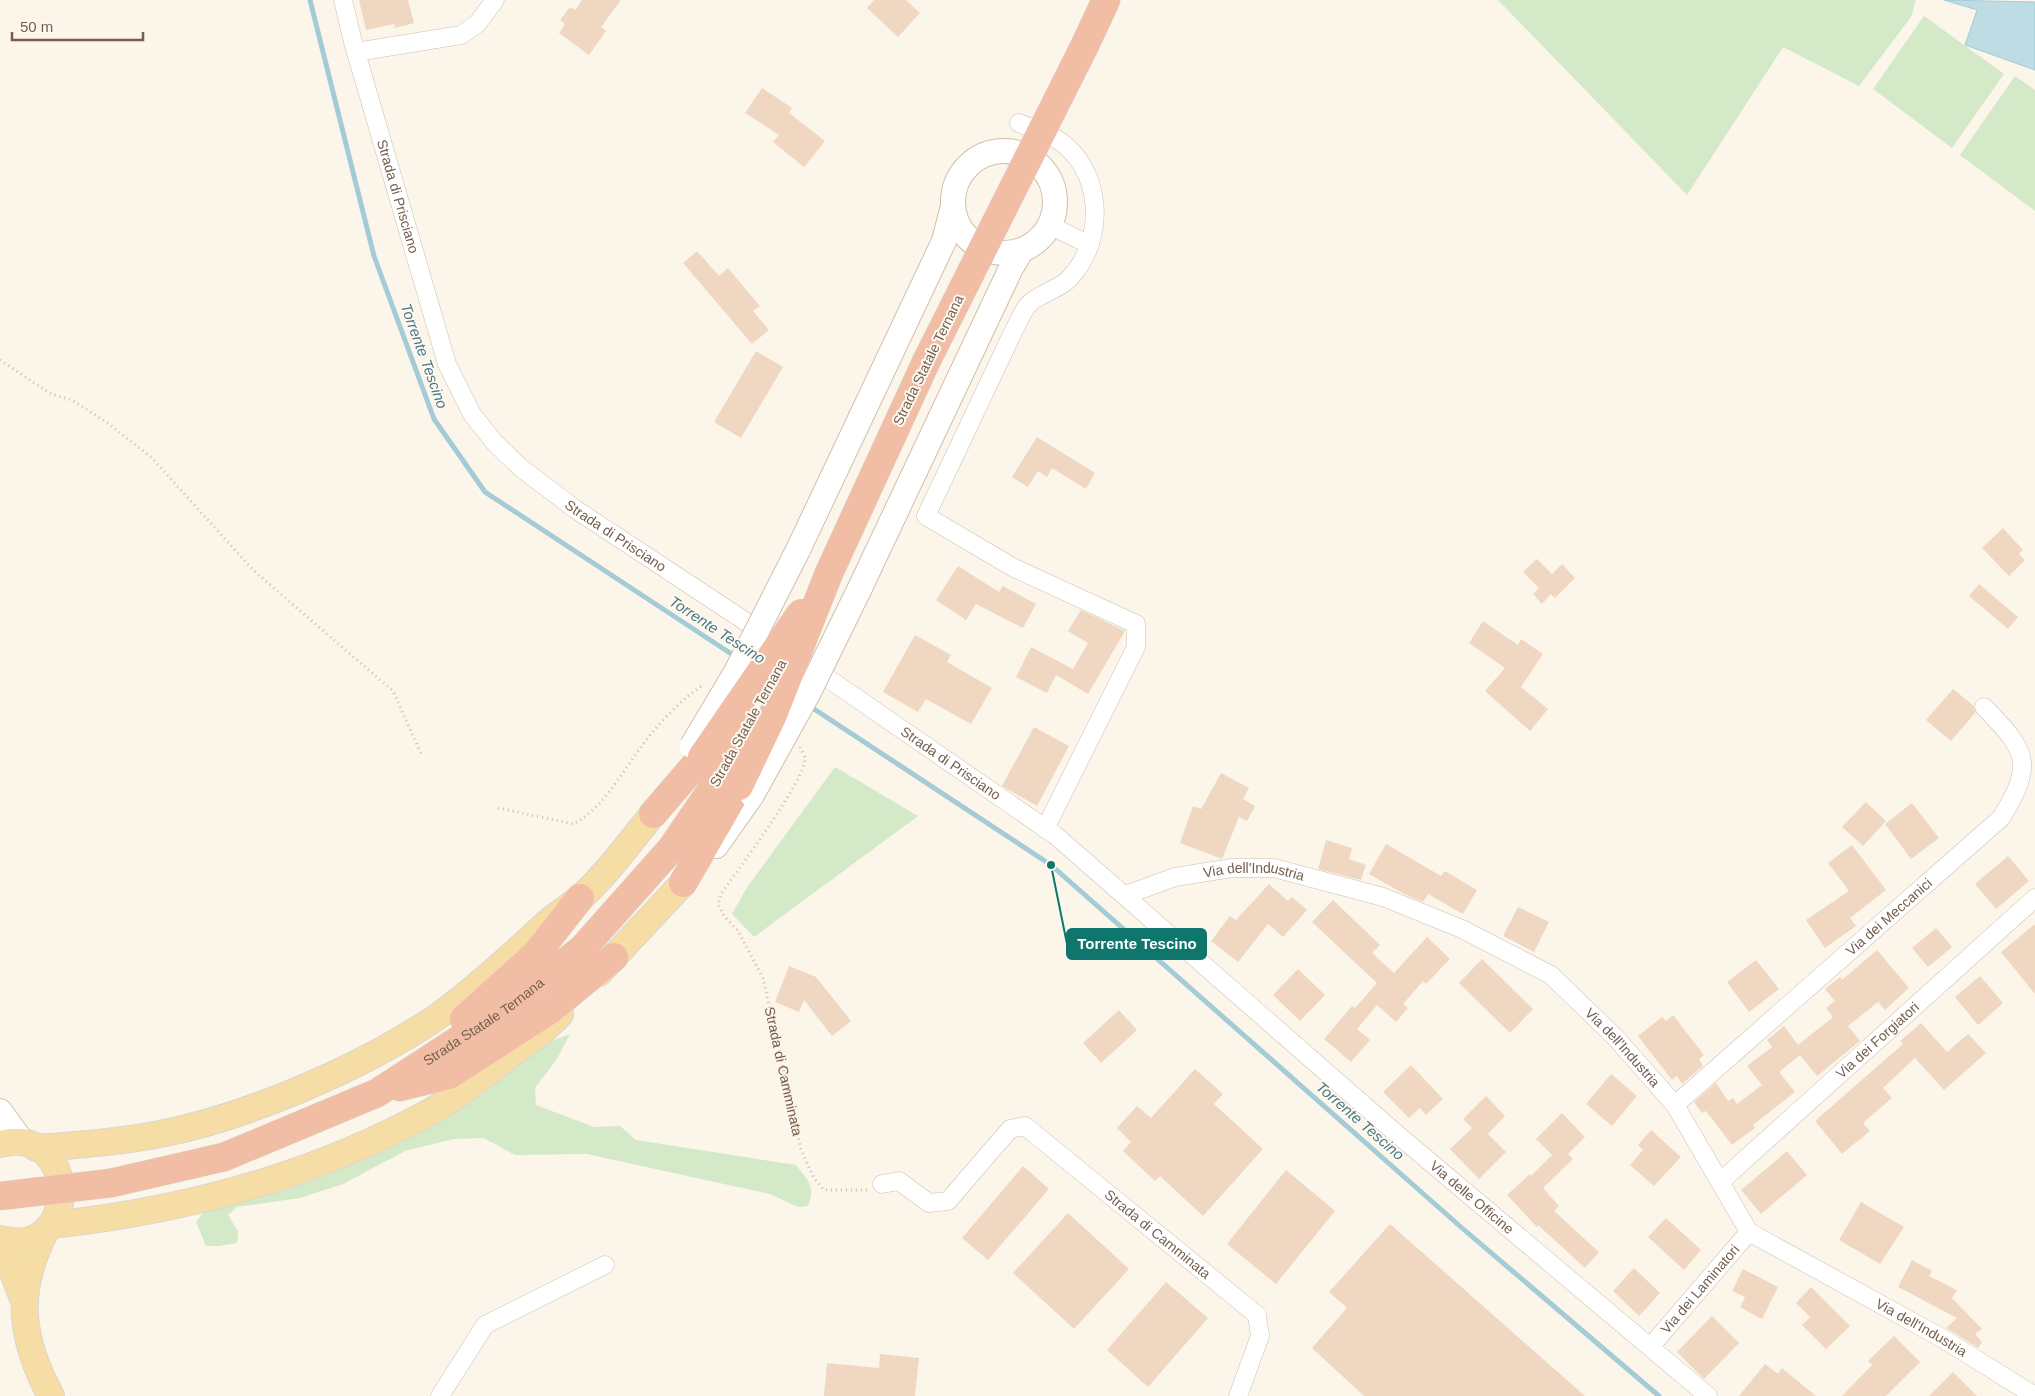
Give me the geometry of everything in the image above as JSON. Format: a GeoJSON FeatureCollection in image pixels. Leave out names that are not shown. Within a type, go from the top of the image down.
{"type":"FeatureCollection","features":[{"type":"Feature","properties":{"kind":"highway","name":"Strada Statale Ternana"},"geometry":{"type":"LineString","coordinates":[[0,1196],[111,1182],[224,1157],[377,1093],[506,1010],[583,948],[671,848],[722,772],[829,573],[926,362],[1106,0]]}},
{"type":"Feature","properties":{"kind":"highway"},"geometry":{"type":"LineString","coordinates":[[653,814],[722,772]]}},
{"type":"Feature","properties":{"kind":"highway"},"geometry":{"type":"LineString","coordinates":[[683,883],[722,772]]}},
{"type":"Feature","properties":{"kind":"highway"},"geometry":{"type":"LineString","coordinates":[[377,1093],[487,1001],[536,954],[580,898]]}},
{"type":"Feature","properties":{"kind":"highway"},"geometry":{"type":"LineString","coordinates":[[377,1093],[448,1075],[550,1010],[614,957]]}},
{"type":"Feature","properties":{"kind":"main road"},"geometry":{"type":"LineString","coordinates":[[722,772],[736,672],[798,550],[944,241],[958,179],[970,164],[985,154],[1008,151],[1033,160],[1050,180],[1055,201],[1049,225],[1038,241],[1022,250],[998,253],[974,244],[960,230],[953,206]]}},
{"type":"Feature","properties":{"kind":"main road"},"geometry":{"type":"LineString","coordinates":[[722,772],[808,694],[1011,268],[1022,250]]}},
{"type":"Feature","properties":{"kind":"main road"},"geometry":{"type":"LineString","coordinates":[[20,1145],[84,1145],[160,1134],[214,1120],[323,1079],[389,1046],[436,1017],[487,978],[549,920],[580,898],[653,814]]}},
{"type":"Feature","properties":{"kind":"main road"},"geometry":{"type":"LineString","coordinates":[[0,1239],[8,1242],[26,1240],[48,1227],[113,1218],[201,1200],[275,1180],[374,1139],[431,1112],[487,1073],[555,1020],[683,883]]}},
{"type":"Feature","properties":{"kind":"main road"},"geometry":{"type":"LineString","coordinates":[[0,1111],[20,1145],[52,1161],[59,1173],[62,1186],[60,1209],[33,1254],[26,1276],[24,1302],[28,1338],[36,1368],[50,1396]]}},
{"type":"Feature","properties":{"kind":"main road"},"geometry":{"type":"LineString","coordinates":[[0,1249],[10,1264],[24,1302]]}},
{"type":"Feature","properties":{"kind":"street","name":"Strada di Prisciano"},"geometry":{"type":"LineString","coordinates":[[343,0],[356,52],[447,364],[472,414],[494,442],[521,468],[575,508],[745,621],[1045,829],[1126,895]]}},
{"type":"Feature","properties":{"kind":"street"},"geometry":{"type":"LineString","coordinates":[[356,52],[461,35],[477,24],[495,0]]}},
{"type":"Feature","properties":{"kind":"street"},"geometry":{"type":"LineString","coordinates":[[1019,123],[1055,138],[1067,148],[1086,170],[1094,195],[1096,213],[1094,236],[1069,279],[1028,305],[1013,332],[926,516],[1014,568],[1136,624],[1136,647],[1045,829]]}},
{"type":"Feature","properties":{"kind":"street"},"geometry":{"type":"LineString","coordinates":[[1049,225],[1090,245]]}},
{"type":"Feature","properties":{"kind":"street","name":"Via dei Meccanici"},"geometry":{"type":"LineString","coordinates":[[1675,1105],[2001,818],[2016,800],[2027,778],[2027,755],[2019,742],[1984,707]]}},
{"type":"Feature","properties":{"kind":"street","name":"Via dell'Industria"},"geometry":{"type":"LineString","coordinates":[[1126,895],[1175,877],[1232,868],[1274,868],[1383,897],[1462,929],[1551,975],[1615,1037],[1675,1105],[1749,1232],[1940,1337],[2035,1396]]}},
{"type":"Feature","properties":{"kind":"street","name":"Via delle Officine"},"geometry":{"type":"LineString","coordinates":[[1126,895],[1405,1141],[1580,1291],[1650,1346],[1708,1396]]}},
{"type":"Feature","properties":{"kind":"street","name":"Via dei Forgiatori"},"geometry":{"type":"LineString","coordinates":[[1720,1182],[2035,898]]}},
{"type":"Feature","properties":{"kind":"street","name":"Strada di Camminata"},"geometry":{"type":"LineString","coordinates":[[882,1184],[899,1181],[929,1203],[948,1201],[1010,1129],[1025,1126],[1257,1315],[1260,1336],[1238,1396]]}},
{"type":"Feature","properties":{"kind":"street","name":"Via dei Laminatori"},"geometry":{"type":"LineString","coordinates":[[1650,1346],[1749,1232]]}},
{"type":"Feature","properties":{"kind":"street"},"geometry":{"type":"LineString","coordinates":[[440,1396],[485,1326],[605,1265]]}},
{"type":"Feature","properties":{"kind":"path"},"geometry":{"type":"LineString","coordinates":[[0,360],[51,394],[72,400],[109,424],[152,458],[252,570],[393,691],[422,756]]}},
{"type":"Feature","properties":{"kind":"path"},"geometry":{"type":"LineString","coordinates":[[498,808],[574,824],[588,816],[612,789],[640,748],[690,695],[708,682]]}},
{"type":"Feature","properties":{"kind":"path","name":"Strada di Camminata"},"geometry":{"type":"LineString","coordinates":[[798,743],[805,758],[802,771],[781,808],[721,894],[718,904],[724,916],[738,931],[763,978],[801,1150],[814,1178],[824,1190],[867,1191],[882,1184]]}},
{"type":"Feature","properties":{"kind":"green space"},"geometry":{"type":"Polygon","coordinates":[[[1498,0],[1916,0],[1911,17],[1859,86],[1783,47],[1687,195],[1498,0]]]}},
{"type":"Feature","properties":{"kind":"green space"},"geometry":{"type":"Polygon","coordinates":[[[1924,16],[2004,74],[1952,148],[1873,89],[1924,16]]]}},
{"type":"Feature","properties":{"kind":"green space"},"geometry":{"type":"Polygon","coordinates":[[[2015,76],[2035,90],[2035,211],[1960,155],[2015,76]]]}},
{"type":"Feature","properties":{"kind":"green space"},"geometry":{"type":"Polygon","coordinates":[[[835,767],[918,816],[754,937],[732,914],[746,889],[835,767]]]}},
{"type":"Feature","properties":{"kind":"green space"},"geometry":{"type":"Polygon","coordinates":[[[570,1034],[557,1059],[535,1088],[536,1105],[594,1127],[620,1126],[636,1140],[796,1165],[811,1188],[808,1206],[798,1207],[770,1194],[587,1154],[515,1155],[484,1138],[454,1139],[405,1151],[343,1184],[300,1198],[237,1207],[228,1215],[238,1231],[237,1243],[206,1246],[196,1222],[206,1209],[414,1133],[483,1094],[529,1050],[570,1034]]]}},
{"type":"Feature","properties":{"kind":"water"},"geometry":{"type":"Polygon","coordinates":[[[1944,0],[2035,2],[2035,70],[1965,45],[1977,10],[1944,0]]]}},
{"type":"Feature","properties":{"kind":"building"},"geometry":{"type":"Polygon","coordinates":[[[359,0],[408,0],[414,23],[395,28],[394,24],[366,30],[359,0]]]}},
{"type":"Feature","properties":{"kind":"building"},"geometry":{"type":"Polygon","coordinates":[[[582,0],[621,0],[601,27],[606,31],[589,55],[559,33],[565,24],[560,20],[570,7],[575,10],[582,0]]]}},
{"type":"Feature","properties":{"kind":"building"},"geometry":{"type":"Polygon","coordinates":[[[874,0],[906,0],[920,13],[898,37],[867,8],[874,0]]]}},
{"type":"Feature","properties":{"kind":"building"},"geometry":{"type":"Polygon","coordinates":[[[762,88],[792,108],[789,113],[825,141],[804,167],[773,142],[779,135],[745,113],[762,88]]]}},
{"type":"Feature","properties":{"kind":"building"},"geometry":{"type":"Polygon","coordinates":[[[697,251],[719,276],[728,268],[760,306],[753,311],[769,330],[752,344],[683,263],[697,251]]]}},
{"type":"Feature","properties":{"kind":"building"},"geometry":{"type":"Polygon","coordinates":[[[756,351],[783,367],[741,438],[714,422],[756,351]]]}},
{"type":"Feature","properties":{"kind":"building"},"geometry":{"type":"Polygon","coordinates":[[[1037,437],[1095,473],[1086,489],[1052,468],[1047,477],[1038,471],[1028,487],[1012,477],[1037,437]]]}},
{"type":"Feature","properties":{"kind":"building"},"geometry":{"type":"Polygon","coordinates":[[[2003,528],[2023,550],[2019,554],[2025,560],[2009,576],[1982,548],[2003,528]]]}},
{"type":"Feature","properties":{"kind":"building"},"geometry":{"type":"Polygon","coordinates":[[[1537,559],[1552,574],[1562,564],[1575,578],[1555,598],[1551,594],[1542,604],[1533,594],[1539,588],[1523,572],[1537,559]]]}},
{"type":"Feature","properties":{"kind":"building"},"geometry":{"type":"Polygon","coordinates":[[[958,566],[999,592],[1003,586],[1036,604],[1023,628],[976,604],[966,620],[936,600],[958,566]]]}},
{"type":"Feature","properties":{"kind":"building"},"geometry":{"type":"Polygon","coordinates":[[[1979,584],[2018,617],[2008,629],[1969,596],[1979,584]]]}},
{"type":"Feature","properties":{"kind":"building"},"geometry":{"type":"Polygon","coordinates":[[[1081,610],[1125,631],[1088,694],[1056,675],[1047,693],[1016,677],[1031,647],[1073,669],[1088,643],[1068,631],[1081,610]]]}},
{"type":"Feature","properties":{"kind":"building"},"geometry":{"type":"Polygon","coordinates":[[[1483,621],[1518,645],[1521,639],[1543,654],[1521,687],[1548,709],[1530,731],[1485,691],[1505,668],[1469,643],[1483,621]]]}},
{"type":"Feature","properties":{"kind":"building"},"geometry":{"type":"Polygon","coordinates":[[[915,635],[951,655],[947,662],[992,688],[971,724],[926,699],[918,712],[883,692],[915,635]]]}},
{"type":"Feature","properties":{"kind":"building"},"geometry":{"type":"Polygon","coordinates":[[[1953,689],[1974,706],[1975,713],[1951,741],[1926,720],[1953,689]]]}},
{"type":"Feature","properties":{"kind":"building"},"geometry":{"type":"Polygon","coordinates":[[[1034,727],[1069,746],[1037,806],[1002,786],[1034,727]]]}},
{"type":"Feature","properties":{"kind":"building"},"geometry":{"type":"Polygon","coordinates":[[[1221,773],[1249,788],[1243,799],[1255,806],[1247,821],[1239,817],[1222,859],[1180,843],[1193,806],[1201,809],[1221,773]]]}},
{"type":"Feature","properties":{"kind":"building"},"geometry":{"type":"Polygon","coordinates":[[[1866,802],[1886,821],[1863,846],[1842,827],[1866,802]]]}},
{"type":"Feature","properties":{"kind":"building"},"geometry":{"type":"Polygon","coordinates":[[[1912,803],[1939,838],[1911,859],[1885,824],[1912,803]]]}},
{"type":"Feature","properties":{"kind":"building"},"geometry":{"type":"Polygon","coordinates":[[[1326,840],[1352,848],[1349,859],[1366,865],[1361,880],[1318,869],[1326,840]]]}},
{"type":"Feature","properties":{"kind":"building"},"geometry":{"type":"Polygon","coordinates":[[[1386,844],[1441,876],[1445,871],[1477,890],[1463,914],[1428,894],[1423,902],[1404,894],[1369,874],[1386,844]]]}},
{"type":"Feature","properties":{"kind":"building"},"geometry":{"type":"Polygon","coordinates":[[[1852,845],[1886,890],[1850,918],[1856,926],[1825,948],[1806,920],[1849,891],[1828,863],[1852,845]]]}},
{"type":"Feature","properties":{"kind":"building"},"geometry":{"type":"Polygon","coordinates":[[[2008,856],[2029,881],[1996,909],[1975,884],[2008,856]]]}},
{"type":"Feature","properties":{"kind":"building"},"geometry":{"type":"Polygon","coordinates":[[[1269,884],[1288,901],[1292,897],[1307,910],[1283,937],[1268,924],[1238,962],[1211,941],[1230,916],[1236,920],[1269,884]]]}},
{"type":"Feature","properties":{"kind":"building"},"geometry":{"type":"Polygon","coordinates":[[[1333,900],[1380,945],[1372,953],[1394,973],[1427,937],[1450,959],[1426,984],[1423,981],[1403,1004],[1408,1008],[1396,1022],[1377,1005],[1357,1029],[1370,1040],[1351,1062],[1324,1039],[1352,1006],[1355,1008],[1377,983],[1312,922],[1333,900]]]}},
{"type":"Feature","properties":{"kind":"building"},"geometry":{"type":"Polygon","coordinates":[[[1518,907],[1549,922],[1534,952],[1503,936],[1518,907]]]}},
{"type":"Feature","properties":{"kind":"building"},"geometry":{"type":"Polygon","coordinates":[[[2035,924],[2035,994],[2001,952],[2035,924]]]}},
{"type":"Feature","properties":{"kind":"building"},"geometry":{"type":"Polygon","coordinates":[[[1936,928],[1952,947],[1928,967],[1912,948],[1936,928]]]}},
{"type":"Feature","properties":{"kind":"building"},"geometry":{"type":"Polygon","coordinates":[[[1877,950],[1909,988],[1885,1010],[1878,1002],[1848,1026],[1860,1041],[1817,1076],[1800,1055],[1779,1072],[1795,1092],[1753,1125],[1755,1128],[1732,1145],[1706,1111],[1702,1113],[1694,1102],[1716,1083],[1728,1101],[1733,1098],[1737,1104],[1762,1085],[1747,1066],[1772,1047],[1767,1040],[1784,1026],[1798,1045],[1833,1017],[1826,1008],[1835,1001],[1825,989],[1840,977],[1842,980],[1877,950]]]}},
{"type":"Feature","properties":{"kind":"building"},"geometry":{"type":"Polygon","coordinates":[[[1482,959],[1533,1009],[1510,1033],[1459,983],[1482,959]]]}},
{"type":"Feature","properties":{"kind":"building"},"geometry":{"type":"Polygon","coordinates":[[[1756,960],[1779,989],[1749,1012],[1727,982],[1756,960]]]}},
{"type":"Feature","properties":{"kind":"building"},"geometry":{"type":"Polygon","coordinates":[[[789,966],[816,977],[851,1021],[832,1036],[804,1000],[799,1012],[775,1002],[789,966]]]}},
{"type":"Feature","properties":{"kind":"building"},"geometry":{"type":"Polygon","coordinates":[[[1298,969],[1325,995],[1300,1021],[1273,995],[1298,969]]]}},
{"type":"Feature","properties":{"kind":"building"},"geometry":{"type":"Polygon","coordinates":[[[1980,976],[2003,1003],[1978,1025],[1955,997],[1980,976]]]}},
{"type":"Feature","properties":{"kind":"building"},"geometry":{"type":"Polygon","coordinates":[[[1119,1010],[1137,1030],[1101,1063],[1083,1043],[1119,1010]]]}},
{"type":"Feature","properties":{"kind":"building"},"geometry":{"type":"Polygon","coordinates":[[[1673,1015],[1704,1055],[1699,1059],[1703,1066],[1682,1084],[1677,1076],[1672,1080],[1638,1036],[1662,1017],[1666,1021],[1673,1015]]]}},
{"type":"Feature","properties":{"kind":"building"},"geometry":{"type":"Polygon","coordinates":[[[1921,1023],[1947,1052],[1968,1034],[1986,1053],[1944,1090],[1915,1058],[1883,1088],[1892,1098],[1863,1123],[1870,1131],[1842,1154],[1815,1121],[1903,1044],[1900,1041],[1921,1023]]]}},
{"type":"Feature","properties":{"kind":"building"},"geometry":{"type":"Polygon","coordinates":[[[1411,1065],[1443,1099],[1426,1115],[1420,1108],[1409,1118],[1383,1092],[1411,1065]]]}},
{"type":"Feature","properties":{"kind":"building"},"geometry":{"type":"Polygon","coordinates":[[[1195,1069],[1223,1094],[1214,1104],[1263,1149],[1203,1216],[1160,1176],[1155,1181],[1123,1151],[1131,1142],[1117,1128],[1137,1106],[1151,1118],[1195,1069]]]}},
{"type":"Feature","properties":{"kind":"building"},"geometry":{"type":"Polygon","coordinates":[[[1611,1074],[1637,1096],[1612,1126],[1586,1104],[1611,1074]]]}},
{"type":"Feature","properties":{"kind":"building"},"geometry":{"type":"Polygon","coordinates":[[[1486,1096],[1505,1116],[1488,1134],[1506,1152],[1479,1179],[1450,1149],[1472,1128],[1463,1119],[1486,1096]]]}},
{"type":"Feature","properties":{"kind":"building"},"geometry":{"type":"Polygon","coordinates":[[[1562,1113],[1585,1137],[1568,1154],[1573,1159],[1543,1188],[1559,1206],[1554,1211],[1599,1252],[1585,1268],[1538,1225],[1537,1227],[1507,1195],[1530,1174],[1531,1176],[1552,1155],[1536,1139],[1562,1113]]]}},
{"type":"Feature","properties":{"kind":"building"},"geometry":{"type":"Polygon","coordinates":[[[1651,1130],[1681,1157],[1654,1186],[1630,1165],[1643,1150],[1638,1145],[1651,1130]]]}},
{"type":"Feature","properties":{"kind":"building"},"geometry":{"type":"Polygon","coordinates":[[[1787,1151],[1807,1175],[1761,1214],[1741,1190],[1787,1151]]]}},
{"type":"Feature","properties":{"kind":"building"},"geometry":{"type":"Polygon","coordinates":[[[1023,1166],[1049,1189],[988,1260],[962,1238],[1023,1166]]]}},
{"type":"Feature","properties":{"kind":"building"},"geometry":{"type":"Polygon","coordinates":[[[1286,1170],[1335,1211],[1276,1284],[1227,1244],[1286,1170]]]}},
{"type":"Feature","properties":{"kind":"building"},"geometry":{"type":"Polygon","coordinates":[[[1861,1202],[1904,1227],[1880,1264],[1839,1240],[1861,1202]]]}},
{"type":"Feature","properties":{"kind":"building"},"geometry":{"type":"Polygon","coordinates":[[[1068,1213],[1129,1269],[1074,1329],[1013,1273],[1068,1213]]]}},
{"type":"Feature","properties":{"kind":"building"},"geometry":{"type":"Polygon","coordinates":[[[1666,1218],[1701,1250],[1684,1270],[1648,1237],[1666,1218]]]}},
{"type":"Feature","properties":{"kind":"building"},"geometry":{"type":"Polygon","coordinates":[[[1390,1224],[1585,1396],[1364,1396],[1312,1348],[1347,1308],[1329,1292],[1390,1224]]]}},
{"type":"Feature","properties":{"kind":"building"},"geometry":{"type":"Polygon","coordinates":[[[1912,1260],[1932,1271],[1929,1276],[1957,1290],[1952,1298],[1982,1329],[1975,1334],[1982,1342],[1978,1348],[1946,1328],[1957,1318],[1898,1287],[1912,1260]]]}},
{"type":"Feature","properties":{"kind":"building"},"geometry":{"type":"Polygon","coordinates":[[[1634,1268],[1660,1293],[1639,1316],[1613,1291],[1634,1268]]]}},
{"type":"Feature","properties":{"kind":"building"},"geometry":{"type":"Polygon","coordinates":[[[1743,1269],[1778,1287],[1762,1319],[1740,1307],[1745,1297],[1732,1291],[1743,1269]]]}},
{"type":"Feature","properties":{"kind":"building"},"geometry":{"type":"Polygon","coordinates":[[[1166,1282],[1208,1318],[1148,1387],[1107,1350],[1166,1282]]]}},
{"type":"Feature","properties":{"kind":"building"},"geometry":{"type":"Polygon","coordinates":[[[1811,1287],[1850,1326],[1826,1349],[1802,1325],[1810,1317],[1796,1303],[1811,1287]]]}},
{"type":"Feature","properties":{"kind":"building"},"geometry":{"type":"Polygon","coordinates":[[[1712,1316],[1739,1343],[1704,1379],[1677,1352],[1712,1316]]]}},
{"type":"Feature","properties":{"kind":"building"},"geometry":{"type":"Polygon","coordinates":[[[1894,1336],[1920,1362],[1886,1396],[1842,1396],[1872,1365],[1868,1361],[1894,1336]]]}},
{"type":"Feature","properties":{"kind":"building"},"geometry":{"type":"Polygon","coordinates":[[[880,1354],[919,1358],[915,1396],[824,1396],[827,1363],[879,1368],[880,1354]]]}},
{"type":"Feature","properties":{"kind":"building"},"geometry":{"type":"Polygon","coordinates":[[[1765,1364],[1778,1374],[1782,1368],[1816,1396],[1739,1396],[1765,1364]]]}},
{"type":"Feature","properties":{"kind":"building"},"geometry":{"type":"Polygon","coordinates":[[[1953,1372],[1977,1396],[1929,1396],[1953,1372]]]}},
{"type":"Feature","properties":{"kind":"waterway","name":"Torrente Tescino"},"geometry":{"type":"LineString","coordinates":[[310,0],[374,256],[434,419],[485,492],[736,657]]}},
{"type":"Feature","properties":{"kind":"waterway","name":"Torrente Tescino"},"geometry":{"type":"LineString","coordinates":[[808,705],[1051,865],[1462,1228],[1659,1396]]}},
{"type":"Feature","properties":{"kind":"place","name":"Torrente Tescino"},"geometry":{"type":"Point","coordinates":[1051,865]}}]}
